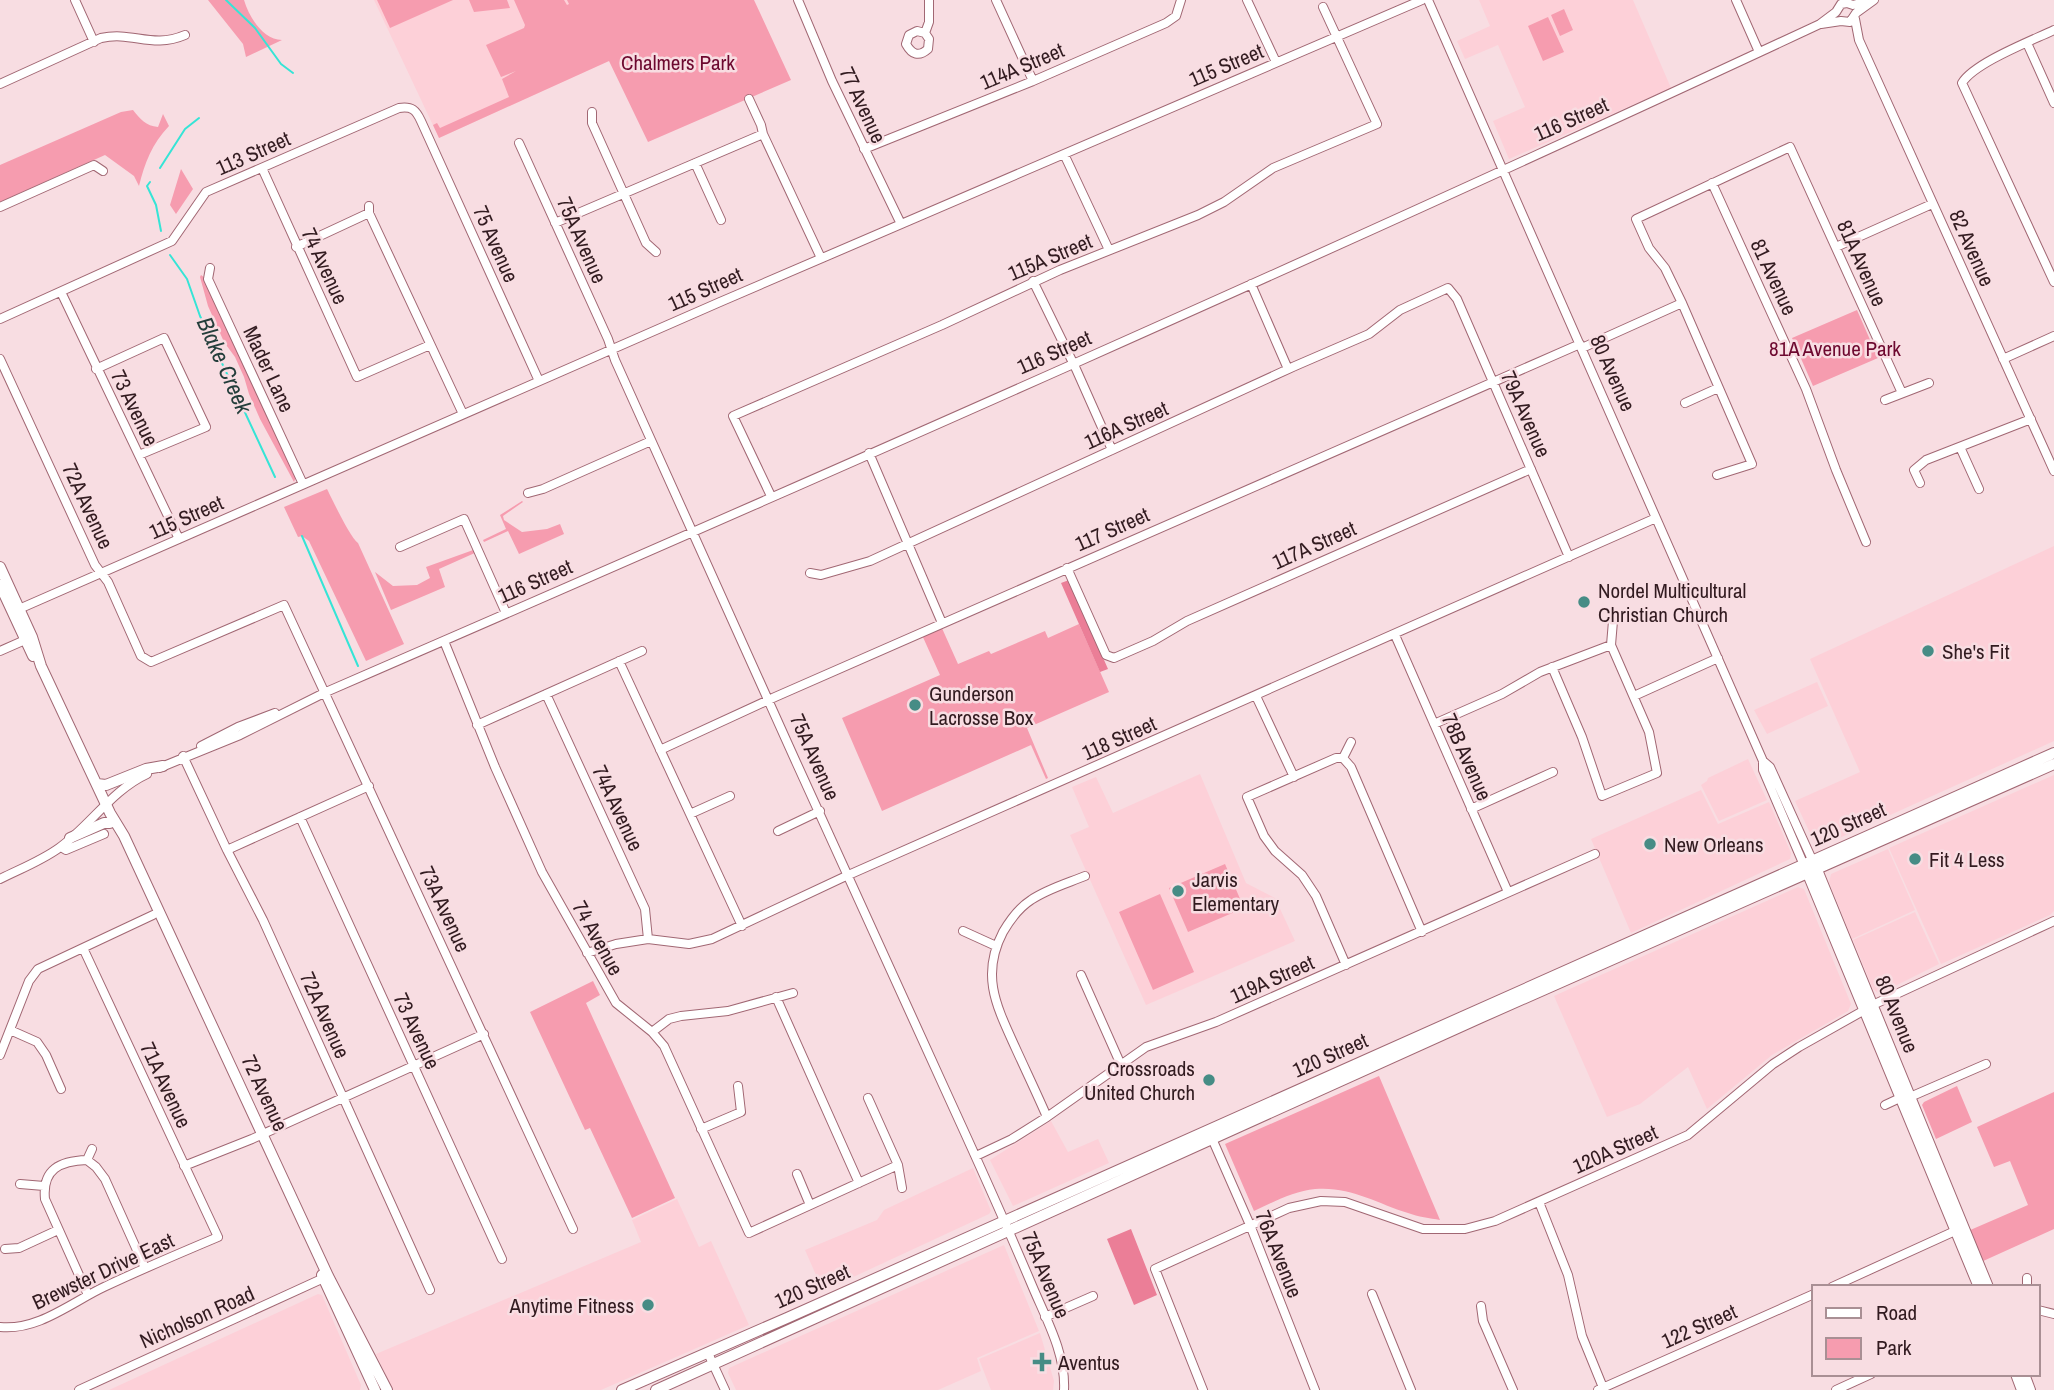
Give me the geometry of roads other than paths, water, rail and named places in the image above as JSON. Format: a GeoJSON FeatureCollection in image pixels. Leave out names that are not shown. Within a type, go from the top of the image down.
{"type":"FeatureCollection","features":[{"type":"Feature","properties":{"kind":"main road","name":"72 Avenue"},"geometry":{"type":"LineString","coordinates":[[0,567],[41,666],[97,784],[153,915],[260,1135]]}},
{"type":"Feature","properties":{"kind":"main road","name":"72 Avenue"},"geometry":{"type":"LineString","coordinates":[[0,585],[25,640],[41,666]]}},
{"type":"Feature","properties":{"kind":"main road","name":"120 Street"},"geometry":{"type":"LineString","coordinates":[[1210,1135],[1381,1063],[1482,1017],[1521,996],[1810,868],[2054,753]]}},
{"type":"Feature","properties":{"kind":"main road","name":"120 Street"},"geometry":{"type":"LineString","coordinates":[[656,1390],[819,1318],[1007,1227],[1407,1042],[1548,984],[1557,974],[2054,764]]}},
{"type":"Feature","properties":{"kind":"main road"},"geometry":{"type":"LineString","coordinates":[[97,784],[106,785],[146,769],[163,766]]}},
{"type":"Feature","properties":{"kind":"main road"},"geometry":{"type":"LineString","coordinates":[[2003,787],[2003,781],[2017,771]]}},
{"type":"Feature","properties":{"kind":"main road"},"geometry":{"type":"LineString","coordinates":[[1975,799],[1988,788],[1989,783]]}},
{"type":"Feature","properties":{"kind":"main road","name":"72 Avenue"},"geometry":{"type":"LineString","coordinates":[[109,814],[124,836],[326,1277],[374,1390]]}},
{"type":"Feature","properties":{"kind":"main road"},"geometry":{"type":"LineString","coordinates":[[70,838],[104,823],[109,814]]}},
{"type":"Feature","properties":{"kind":"main road","name":"80 Avenue"},"geometry":{"type":"LineString","coordinates":[[1810,868],[1978,1285]]}},
{"type":"Feature","properties":{"kind":"main road","name":"80 Avenue"},"geometry":{"type":"LineString","coordinates":[[1868,1008],[1888,1069],[1895,1072],[1935,1157],[1987,1285]]}},
{"type":"Feature","properties":{"kind":"main road"},"geometry":{"type":"LineString","coordinates":[[1381,1063],[1384,1057],[1401,1050],[1407,1042]]}},
{"type":"Feature","properties":{"kind":"main road","name":"120 Street"},"geometry":{"type":"LineString","coordinates":[[621,1390],[903,1267],[1007,1227]]}},
{"type":"Feature","properties":{"kind":"main road"},"geometry":{"type":"LineString","coordinates":[[862,1298],[865,1290],[895,1275],[903,1267]]}},
{"type":"Feature","properties":{"kind":"main road","name":"72 Avenue"},"geometry":{"type":"LineString","coordinates":[[326,1277],[387,1390]]}},
{"type":"Feature","properties":{"kind":"main road"},"geometry":{"type":"LineString","coordinates":[[819,1318],[818,1310],[821,1307],[855,1288]]}},
{"type":"Feature","properties":{"kind":"main road"},"geometry":{"type":"LineString","coordinates":[[360,1360],[366,1362],[381,1390]]}},
{"type":"Feature","properties":{"kind":"street"},"geometry":{"type":"LineString","coordinates":[[75,0],[94,42]]}},
{"type":"Feature","properties":{"kind":"street","name":"77 Avenue"},"geometry":{"type":"LineString","coordinates":[[798,0],[864,149],[901,224]]}},
{"type":"Feature","properties":{"kind":"street"},"geometry":{"type":"LineString","coordinates":[[925,33],[929,22],[929,0]]}},
{"type":"Feature","properties":{"kind":"street"},"geometry":{"type":"LineString","coordinates":[[996,0],[1033,81]]}},
{"type":"Feature","properties":{"kind":"street","name":"114A Street"},"geometry":{"type":"LineString","coordinates":[[864,149],[1033,81],[1166,23],[1176,16],[1181,0]]}},
{"type":"Feature","properties":{"kind":"street"},"geometry":{"type":"LineString","coordinates":[[1247,0],[1276,62]]}},
{"type":"Feature","properties":{"kind":"street","name":"115 Street"},"geometry":{"type":"LineString","coordinates":[[19,608],[821,258],[1422,0]]}},
{"type":"Feature","properties":{"kind":"street","name":"80 Avenue"},"geometry":{"type":"LineString","coordinates":[[1428,0],[1763,761],[1770,767],[1810,868]]}},
{"type":"Feature","properties":{"kind":"street"},"geometry":{"type":"LineString","coordinates":[[1736,0],[1759,52]]}},
{"type":"Feature","properties":{"kind":"street","name":"116 Street"},"geometry":{"type":"LineString","coordinates":[[0,879],[45,858],[70,838],[109,814],[130,783],[238,727],[299,704],[1251,284],[1820,24],[1845,10],[1873,0]]}},
{"type":"Feature","properties":{"kind":"street"},"geometry":{"type":"LineString","coordinates":[[1323,7],[1337,37]]}},
{"type":"Feature","properties":{"kind":"street","name":"82 Avenue"},"geometry":{"type":"LineString","coordinates":[[1845,10],[1854,36],[1859,40],[2054,471]]}},
{"type":"Feature","properties":{"kind":"street"},"geometry":{"type":"LineString","coordinates":[[2054,30],[1967,75],[1962,83],[2054,282]]}},
{"type":"Feature","properties":{"kind":"street"},"geometry":{"type":"LineString","coordinates":[[0,83],[109,36],[146,45],[185,34]]}},
{"type":"Feature","properties":{"kind":"street","name":"115A Street"},"geometry":{"type":"LineString","coordinates":[[771,496],[733,416],[942,325],[1033,281],[1224,202],[1273,168],[1377,124],[1337,37]]}},
{"type":"Feature","properties":{"kind":"street"},"geometry":{"type":"LineString","coordinates":[[2026,43],[2054,103]]}},
{"type":"Feature","properties":{"kind":"street"},"geometry":{"type":"LineString","coordinates":[[749,99],[821,258]]}},
{"type":"Feature","properties":{"kind":"street","name":"113 Street"},"geometry":{"type":"LineString","coordinates":[[0,319],[172,241],[206,192],[399,108],[409,107],[416,111],[421,121]]}},
{"type":"Feature","properties":{"kind":"street"},"geometry":{"type":"LineString","coordinates":[[592,112],[592,123],[646,243],[656,251]]}},
{"type":"Feature","properties":{"kind":"street","name":"75 Avenue"},"geometry":{"type":"LineString","coordinates":[[421,121],[539,381]]}},
{"type":"Feature","properties":{"kind":"street"},"geometry":{"type":"LineString","coordinates":[[555,223],[763,134]]}},
{"type":"Feature","properties":{"kind":"street","name":"75A Avenue"},"geometry":{"type":"LineString","coordinates":[[519,143],[691,531],[976,1156],[1045,1317],[1062,1363],[1064,1390]]}},
{"type":"Feature","properties":{"kind":"street","name":"81A Avenue"},"geometry":{"type":"LineString","coordinates":[[1712,183],[1790,147],[1902,393]]}},
{"type":"Feature","properties":{"kind":"street"},"geometry":{"type":"LineString","coordinates":[[1064,154],[1109,250]]}},
{"type":"Feature","properties":{"kind":"street"},"geometry":{"type":"LineString","coordinates":[[695,163],[721,220]]}},
{"type":"Feature","properties":{"kind":"street"},"geometry":{"type":"LineString","coordinates":[[0,207],[94,165],[103,172]]}},
{"type":"Feature","properties":{"kind":"street","name":"74 Avenue"},"geometry":{"type":"LineString","coordinates":[[262,168],[357,377],[430,345]]}},
{"type":"Feature","properties":{"kind":"street"},"geometry":{"type":"LineString","coordinates":[[1712,183],[1636,219],[1649,248],[1665,268],[1682,303],[1752,464],[1717,475]]}},
{"type":"Feature","properties":{"kind":"street","name":"81 Avenue"},"geometry":{"type":"LineString","coordinates":[[1712,183],[1806,389],[1866,541]]}},
{"type":"Feature","properties":{"kind":"street"},"geometry":{"type":"LineString","coordinates":[[1836,247],[1932,204]]}},
{"type":"Feature","properties":{"kind":"street"},"geometry":{"type":"LineString","coordinates":[[296,247],[369,209],[463,414]]}},
{"type":"Feature","properties":{"kind":"street","name":"Mader Lane"},"geometry":{"type":"LineString","coordinates":[[210,268],[208,279],[303,484]]}},
{"type":"Feature","properties":{"kind":"street"},"geometry":{"type":"LineString","coordinates":[[1033,281],[1112,450]]}},
{"type":"Feature","properties":{"kind":"street"},"geometry":{"type":"LineString","coordinates":[[1251,284],[1288,369]]}},
{"type":"Feature","properties":{"kind":"street","name":"116A Street"},"geometry":{"type":"LineString","coordinates":[[810,573],[821,575],[870,561],[1369,334],[1400,310],[1448,288]]}},
{"type":"Feature","properties":{"kind":"street","name":"79A Avenue"},"geometry":{"type":"LineString","coordinates":[[1448,288],[1457,299],[1569,557]]}},
{"type":"Feature","properties":{"kind":"street","name":"73 Avenue"},"geometry":{"type":"LineString","coordinates":[[61,292],[180,539]]}},
{"type":"Feature","properties":{"kind":"street","name":"117 Street"},"geometry":{"type":"LineString","coordinates":[[660,750],[769,699],[1492,381],[1682,303]]}},
{"type":"Feature","properties":{"kind":"street"},"geometry":{"type":"LineString","coordinates":[[2003,359],[2054,336]]}},
{"type":"Feature","properties":{"kind":"street"},"geometry":{"type":"LineString","coordinates":[[96,369],[164,338],[206,427],[139,455]]}},
{"type":"Feature","properties":{"kind":"street","name":"72A Avenue"},"geometry":{"type":"LineString","coordinates":[[0,359],[141,656],[151,662],[284,605]]}},
{"type":"Feature","properties":{"kind":"street"},"geometry":{"type":"LineString","coordinates":[[1885,400],[1929,383]]}},
{"type":"Feature","properties":{"kind":"street"},"geometry":{"type":"LineString","coordinates":[[1685,403],[1718,388]]}},
{"type":"Feature","properties":{"kind":"street"},"geometry":{"type":"LineString","coordinates":[[1920,483],[1914,470],[1926,460],[2031,419]]}},
{"type":"Feature","properties":{"kind":"street"},"geometry":{"type":"LineString","coordinates":[[528,493],[543,489],[652,441]]}},
{"type":"Feature","properties":{"kind":"street"},"geometry":{"type":"LineString","coordinates":[[1960,447],[1979,489]]}},
{"type":"Feature","properties":{"kind":"street"},"geometry":{"type":"LineString","coordinates":[[869,453],[942,623]]}},
{"type":"Feature","properties":{"kind":"street","name":"117A Street"},"geometry":{"type":"LineString","coordinates":[[1067,568],[1106,655],[1114,658],[1153,641],[1187,621],[1531,469]]}},
{"type":"Feature","properties":{"kind":"street","name":"118 Street"},"geometry":{"type":"LineString","coordinates":[[587,953],[616,944],[648,939],[689,944],[712,939],[849,875],[1656,518]]}},
{"type":"Feature","properties":{"kind":"street"},"geometry":{"type":"LineString","coordinates":[[400,547],[464,519],[506,613]]}},
{"type":"Feature","properties":{"kind":"street"},"geometry":{"type":"LineString","coordinates":[[6,599],[19,608]]}},
{"type":"Feature","properties":{"kind":"street","name":"73A Avenue"},"geometry":{"type":"LineString","coordinates":[[284,605],[573,1229]]}},
{"type":"Feature","properties":{"kind":"street"},"geometry":{"type":"LineString","coordinates":[[1552,667],[1582,737],[1602,796],[1657,773],[1649,732],[1611,645],[1613,621]]}},
{"type":"Feature","properties":{"kind":"street","name":"78B Avenue"},"geometry":{"type":"LineString","coordinates":[[1395,635],[1508,892]]}},
{"type":"Feature","properties":{"kind":"street"},"geometry":{"type":"LineString","coordinates":[[0,651],[25,640]]}},
{"type":"Feature","properties":{"kind":"street","name":"74 Avenue"},"geometry":{"type":"LineString","coordinates":[[444,640],[477,725],[542,873],[616,1003],[652,1032],[664,1046],[749,1233],[810,1205]]}},
{"type":"Feature","properties":{"kind":"street"},"geometry":{"type":"LineString","coordinates":[[1434,724],[1502,694],[1552,667],[1611,645]]}},
{"type":"Feature","properties":{"kind":"street"},"geometry":{"type":"LineString","coordinates":[[477,725],[642,651]]}},
{"type":"Feature","properties":{"kind":"street"},"geometry":{"type":"LineString","coordinates":[[1634,696],[1718,658]]}},
{"type":"Feature","properties":{"kind":"street"},"geometry":{"type":"LineString","coordinates":[[619,661],[742,926]]}},
{"type":"Feature","properties":{"kind":"street","name":"74A Avenue"},"geometry":{"type":"LineString","coordinates":[[546,694],[645,909],[648,939]]}},
{"type":"Feature","properties":{"kind":"street"},"geometry":{"type":"LineString","coordinates":[[1256,696],[1293,776]]}},
{"type":"Feature","properties":{"kind":"street"},"geometry":{"type":"LineString","coordinates":[[1343,758],[1351,742]]}},
{"type":"Feature","properties":{"kind":"street","name":"72A Avenue"},"geometry":{"type":"LineString","coordinates":[[184,757],[263,920],[430,1290]]}},
{"type":"Feature","properties":{"kind":"street"},"geometry":{"type":"LineString","coordinates":[[1343,758],[1336,758],[1247,797],[1264,836],[1275,851],[1302,875],[1316,895],[1346,965]]}},
{"type":"Feature","properties":{"kind":"street"},"geometry":{"type":"LineString","coordinates":[[1343,758],[1350,767],[1422,932]]}},
{"type":"Feature","properties":{"kind":"street"},"geometry":{"type":"LineString","coordinates":[[1471,809],[1553,772]]}},
{"type":"Feature","properties":{"kind":"street"},"geometry":{"type":"LineString","coordinates":[[227,850],[369,786]]}},
{"type":"Feature","properties":{"kind":"street"},"geometry":{"type":"LineString","coordinates":[[690,814],[730,796]]}},
{"type":"Feature","properties":{"kind":"street"},"geometry":{"type":"LineString","coordinates":[[778,831],[820,811]]}},
{"type":"Feature","properties":{"kind":"street","name":"73 Avenue"},"geometry":{"type":"LineString","coordinates":[[300,817],[502,1259]]}},
{"type":"Feature","properties":{"kind":"street","name":"116 Street"},"geometry":{"type":"LineString","coordinates":[[61,847],[66,850],[104,834]]}},
{"type":"Feature","properties":{"kind":"street","name":"119A Street"},"geometry":{"type":"LineString","coordinates":[[976,1156],[1012,1139],[1047,1117],[1146,1047],[1216,1022],[1595,854]]}},
{"type":"Feature","properties":{"kind":"street"},"geometry":{"type":"LineString","coordinates":[[1047,1117],[1000,1014],[993,991],[991,965],[996,946],[1007,924],[1032,899],[1085,876]]}},
{"type":"Feature","properties":{"kind":"street"},"geometry":{"type":"LineString","coordinates":[[0,1055],[29,981],[38,970],[153,915]]}},
{"type":"Feature","properties":{"kind":"street","name":"120A Street"},"geometry":{"type":"LineString","coordinates":[[1203,1390],[1155,1269],[1289,1208],[1321,1201],[1345,1202],[1423,1229],[1465,1229],[1495,1221],[1688,1135],[1773,1064],[1868,1008],[2054,921]]}},
{"type":"Feature","properties":{"kind":"street"},"geometry":{"type":"LineString","coordinates":[[963,931],[996,946]]}},
{"type":"Feature","properties":{"kind":"street","name":"71A Avenue"},"geometry":{"type":"LineString","coordinates":[[83,948],[218,1237]]}},
{"type":"Feature","properties":{"kind":"street"},"geometry":{"type":"LineString","coordinates":[[1081,975],[1121,1065]]}},
{"type":"Feature","properties":{"kind":"street"},"geometry":{"type":"LineString","coordinates":[[652,1032],[669,1019],[728,1012],[793,993]]}},
{"type":"Feature","properties":{"kind":"street"},"geometry":{"type":"LineString","coordinates":[[776,997],[859,1183]]}},
{"type":"Feature","properties":{"kind":"street"},"geometry":{"type":"LineString","coordinates":[[10,1030],[37,1042],[46,1055],[61,1089]]}},
{"type":"Feature","properties":{"kind":"street"},"geometry":{"type":"LineString","coordinates":[[184,1166],[260,1135],[484,1034]]}},
{"type":"Feature","properties":{"kind":"street"},"geometry":{"type":"LineString","coordinates":[[1885,1105],[1986,1064]]}},
{"type":"Feature","properties":{"kind":"street"},"geometry":{"type":"LineString","coordinates":[[701,1129],[741,1112],[738,1086]]}},
{"type":"Feature","properties":{"kind":"street"},"geometry":{"type":"LineString","coordinates":[[868,1098],[898,1165],[902,1188]]}},
{"type":"Feature","properties":{"kind":"street","name":"76A Avenue"},"geometry":{"type":"LineString","coordinates":[[1210,1135],[1250,1225],[1315,1390]]}},
{"type":"Feature","properties":{"kind":"street"},"geometry":{"type":"LineString","coordinates":[[87,1160],[92,1149]]}},
{"type":"Feature","properties":{"kind":"street"},"geometry":{"type":"LineString","coordinates":[[88,1295],[45,1199],[46,1178],[53,1169],[65,1163],[87,1160],[96,1167],[105,1179],[145,1268]]}},
{"type":"Feature","properties":{"kind":"street"},"geometry":{"type":"LineString","coordinates":[[797,1174],[810,1205],[898,1165]]}},
{"type":"Feature","properties":{"kind":"street"},"geometry":{"type":"LineString","coordinates":[[20,1184],[44,1186]]}},
{"type":"Feature","properties":{"kind":"street"},"geometry":{"type":"LineString","coordinates":[[1539,1202],[1564,1262],[1583,1336],[1602,1389]]}},
{"type":"Feature","properties":{"kind":"street"},"geometry":{"type":"LineString","coordinates":[[5,1249],[19,1248],[58,1230]]}},
{"type":"Feature","properties":{"kind":"street"},"geometry":{"type":"LineString","coordinates":[[1836,1285],[1955,1231]]}},
{"type":"Feature","properties":{"kind":"street","name":"Brewster Drive East"},"geometry":{"type":"LineString","coordinates":[[0,1327],[12,1328],[33,1323],[145,1268],[218,1237]]}},
{"type":"Feature","properties":{"kind":"street","name":"Nicholson Road"},"geometry":{"type":"LineString","coordinates":[[79,1390],[326,1277]]}},
{"type":"Feature","properties":{"kind":"street"},"geometry":{"type":"LineString","coordinates":[[1372,1294],[1412,1390]]}},
{"type":"Feature","properties":{"kind":"street","name":"122 Street"},"geometry":{"type":"LineString","coordinates":[[1602,1389],[1812,1295]]}},
{"type":"Feature","properties":{"kind":"street"},"geometry":{"type":"LineString","coordinates":[[1045,1317],[1093,1296]]}},
{"type":"Feature","properties":{"kind":"street"},"geometry":{"type":"LineString","coordinates":[[1481,1306],[1483,1321],[1513,1390]]}},
{"type":"Feature","properties":{"kind":"street"},"geometry":{"type":"LineString","coordinates":[[708,1353],[724,1390]]}},
{"type":"Feature","properties":{"kind":"street"},"geometry":{"type":"LineString","coordinates":[[1836,1390],[1867,1376]]}},
{"type":"Feature","properties":{"kind":"waterway","name":"Blake Creek"},"geometry":{"type":"LineString","coordinates":[[226,0],[255,28],[281,64],[293,73]]}},
{"type":"Feature","properties":{"kind":"waterway","name":"Blake Creek"},"geometry":{"type":"LineString","coordinates":[[160,168],[185,129],[199,118]]}},
{"type":"Feature","properties":{"kind":"waterway","name":"Blake Creek"},"geometry":{"type":"LineString","coordinates":[[150,182],[147,186],[156,205],[161,231]]}},
{"type":"Feature","properties":{"kind":"waterway","name":"Blake Creek"},"geometry":{"type":"LineString","coordinates":[[170,255],[187,279],[200,316],[275,477]]}},
{"type":"Feature","properties":{"kind":"waterway","name":"Blake Creek"},"geometry":{"type":"LineString","coordinates":[[302,536],[358,666]]}},
{"type":"Feature","properties":{"kind":"place","name":"Nordel Multicultural Christian Church"},"geometry":{"type":"Point","coordinates":[1584,602]}},
{"type":"Feature","properties":{"kind":"place","name":"She's Fit"},"geometry":{"type":"Point","coordinates":[1928,651]}},
{"type":"Feature","properties":{"kind":"place","name":"Gunderson Lacrosse Box"},"geometry":{"type":"Point","coordinates":[915,705]}},
{"type":"Feature","properties":{"kind":"place","name":"New Orleans"},"geometry":{"type":"Point","coordinates":[1650,844]}},
{"type":"Feature","properties":{"kind":"place","name":"Fit 4 Less"},"geometry":{"type":"Point","coordinates":[1915,859]}},
{"type":"Feature","properties":{"kind":"place","name":"Jarvis Elementary"},"geometry":{"type":"Point","coordinates":[1178,891]}},
{"type":"Feature","properties":{"kind":"place","name":"Crossroads United Church"},"geometry":{"type":"Point","coordinates":[1209,1080]}},
{"type":"Feature","properties":{"kind":"place","name":"Anytime Fitness"},"geometry":{"type":"Point","coordinates":[648,1305]}},
{"type":"Feature","properties":{"kind":"place","name":"Aventus"},"geometry":{"type":"Point","coordinates":[1042,1362]}},
{"type":"Feature","properties":{"kind":"park label","name":"Chalmers Park"},"geometry":{"type":"Point","coordinates":[678,62]}},
{"type":"Feature","properties":{"kind":"park label","name":"81A Avenue Park"},"geometry":{"type":"Point","coordinates":[1835,348]}}]}
